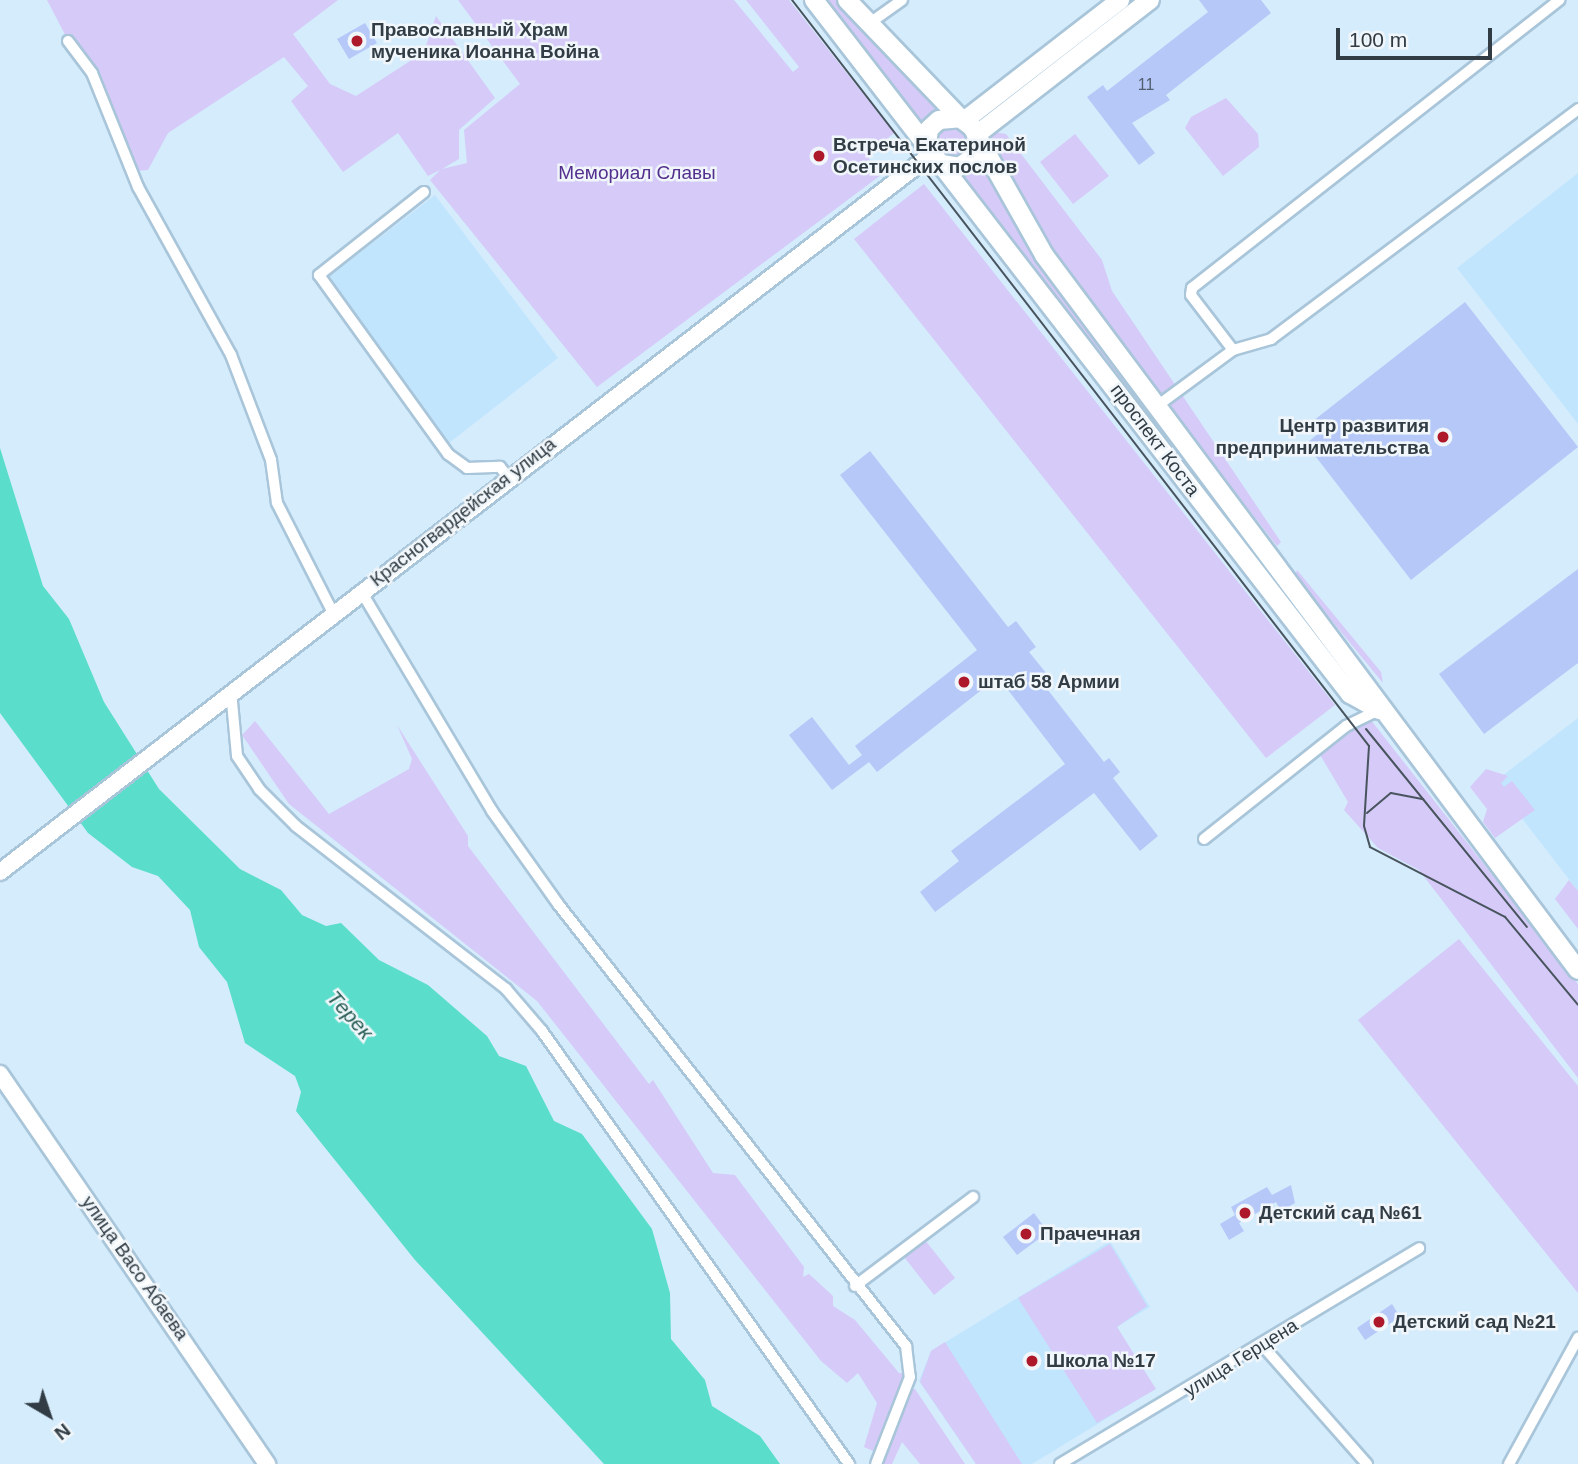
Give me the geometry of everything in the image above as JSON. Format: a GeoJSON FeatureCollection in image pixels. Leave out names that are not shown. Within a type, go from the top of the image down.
{"type":"FeatureCollection","features":[{"type":"Feature","properties":{"kind":"main road","name":"проспект Коста"},"geometry":{"type":"LineString","coordinates":[[814,0],[930,156],[1350,694],[1379,710]]}},
{"type":"Feature","properties":{"kind":"main road","name":"проспект Коста"},"geometry":{"type":"LineString","coordinates":[[847,0],[867,26],[962,119],[1044,255],[1366,681],[1379,710],[1578,970]]}},
{"type":"Feature","properties":{"kind":"main road"},"geometry":{"type":"LineString","coordinates":[[1120,0],[962,119],[933,124],[930,156],[950,168],[966,163],[976,139],[1150,0]]}},
{"type":"Feature","properties":{"kind":"main road","name":"Красногвардейская улица"},"geometry":{"type":"LineString","coordinates":[[0,872],[508,477],[930,156]]}},
{"type":"Feature","properties":{"kind":"main road","name":"улица Васо Абаева"},"geometry":{"type":"LineString","coordinates":[[0,1074],[267,1464]]}},
{"type":"Feature","properties":{"kind":"street"},"geometry":{"type":"LineString","coordinates":[[867,26],[902,0]]}},
{"type":"Feature","properties":{"kind":"street"},"geometry":{"type":"LineString","coordinates":[[1233,350],[1191,295],[1192,288],[1559,0]]}},
{"type":"Feature","properties":{"kind":"street"},"geometry":{"type":"LineString","coordinates":[[68,41],[92,73],[138,187],[231,355],[271,460],[277,503],[333,613]]}},
{"type":"Feature","properties":{"kind":"street"},"geometry":{"type":"LineString","coordinates":[[1157,407],[1233,350],[1271,339],[1578,109]]}},
{"type":"Feature","properties":{"kind":"street"},"geometry":{"type":"LineString","coordinates":[[425,192],[318,275],[449,454],[467,468],[500,467],[508,477]]}},
{"type":"Feature","properties":{"kind":"street"},"geometry":{"type":"LineString","coordinates":[[361,591],[543,884],[855,1286],[891,1325],[911,1367],[876,1464]]}},
{"type":"Feature","properties":{"kind":"street"},"geometry":{"type":"LineString","coordinates":[[231,691],[237,756],[259,789],[296,827],[506,989],[542,1031],[849,1464]]}},
{"type":"Feature","properties":{"kind":"street"},"geometry":{"type":"LineString","coordinates":[[1204,839],[1346,726],[1379,710]]}},
{"type":"Feature","properties":{"kind":"street"},"geometry":{"type":"LineString","coordinates":[[855,1286],[973,1196]]}},
{"type":"Feature","properties":{"kind":"street","name":"улица Герцена"},"geometry":{"type":"LineString","coordinates":[[1060,1464],[1262,1345],[1419,1248]]}},
{"type":"Feature","properties":{"kind":"street"},"geometry":{"type":"LineString","coordinates":[[1509,1464],[1578,1338]]}},
{"type":"Feature","properties":{"kind":"street"},"geometry":{"type":"LineString","coordinates":[[1262,1345],[1367,1464]]}},
{"type":"Feature","properties":{"kind":"shaded area"},"geometry":{"type":"Polygon","coordinates":[[[1578,173],[1578,424],[1457,268],[1578,173]]]}},
{"type":"Feature","properties":{"kind":"shaded area"},"geometry":{"type":"Polygon","coordinates":[[[435,195],[558,358],[449,443],[327,278],[435,195]]]}},
{"type":"Feature","properties":{"kind":"shaded area"},"geometry":{"type":"Polygon","coordinates":[[[1578,718],[1578,891],[1494,782],[1578,718]]]}},
{"type":"Feature","properties":{"kind":"shaded area","name":"Школа №17"},"geometry":{"type":"Polygon","coordinates":[[[1110,1241],[1150,1307],[1117,1327],[1155,1389],[1032,1464],[976,1464],[919,1381],[931,1351],[1110,1241]]]}},
{"type":"Feature","properties":{"kind":"green space","name":"Мемориал Славы"},"geometry":{"type":"Polygon","coordinates":[[[47,0],[338,0],[293,34],[330,84],[356,96],[424,52],[436,16],[495,98],[459,130],[459,159],[442,169],[467,163],[464,130],[520,84],[458,0],[734,0],[793,72],[799,67],[746,0],[789,0],[894,133],[868,155],[850,133],[881,175],[597,387],[430,180],[440,170],[428,176],[398,133],[343,172],[291,101],[308,86],[284,57],[168,133],[148,170],[136,171],[47,0]]]}},
{"type":"Feature","properties":{"kind":"green space"},"geometry":{"type":"Polygon","coordinates":[[[821,0],[836,0],[947,113],[923,129],[821,0]]]}},
{"type":"Feature","properties":{"kind":"green space"},"geometry":{"type":"Polygon","coordinates":[[[1226,98],[1258,134],[1259,147],[1223,176],[1185,128],[1191,117],[1226,98]]]}},
{"type":"Feature","properties":{"kind":"green space"},"geometry":{"type":"Polygon","coordinates":[[[952,127],[963,132],[968,143],[963,154],[952,159],[941,154],[936,143],[941,132],[952,127]]]}},
{"type":"Feature","properties":{"kind":"green space"},"geometry":{"type":"Polygon","coordinates":[[[993,132],[1006,134],[1102,260],[1112,291],[1281,542],[1277,546],[1049,253],[989,143],[993,132]]]}},
{"type":"Feature","properties":{"kind":"green space"},"geometry":{"type":"Polygon","coordinates":[[[1075,134],[1109,176],[1073,204],[1040,162],[1075,134]]]}},
{"type":"Feature","properties":{"kind":"green space"},"geometry":{"type":"Polygon","coordinates":[[[978,155],[1362,686],[1354,692],[956,173],[978,155]]]}},
{"type":"Feature","properties":{"kind":"green space"},"geometry":{"type":"Polygon","coordinates":[[[924,184],[1335,705],[1266,758],[854,239],[924,184]]]}},
{"type":"Feature","properties":{"kind":"green space"},"geometry":{"type":"Polygon","coordinates":[[[1297,570],[1381,672],[1383,683],[1295,576],[1297,570]]]}},
{"type":"Feature","properties":{"kind":"green space"},"geometry":{"type":"Polygon","coordinates":[[[1370,719],[1578,984],[1578,1078],[1419,870],[1378,848],[1344,810],[1348,802],[1319,753],[1345,730],[1370,719]]]}},
{"type":"Feature","properties":{"kind":"green space"},"geometry":{"type":"Polygon","coordinates":[[[255,721],[329,814],[409,769],[412,759],[397,725],[468,836],[468,846],[649,1084],[653,1080],[713,1173],[735,1175],[804,1267],[803,1277],[809,1274],[833,1296],[833,1306],[855,1320],[899,1373],[906,1373],[873,1451],[864,1447],[877,1403],[858,1373],[847,1383],[821,1361],[537,1001],[289,804],[242,735],[255,721]]]}},
{"type":"Feature","properties":{"kind":"green space"},"geometry":{"type":"Polygon","coordinates":[[[1486,769],[1508,776],[1501,783],[1504,787],[1512,781],[1535,810],[1495,838],[1483,822],[1487,809],[1470,787],[1486,769]]]}},
{"type":"Feature","properties":{"kind":"green space"},"geometry":{"type":"Polygon","coordinates":[[[1569,880],[1578,891],[1578,929],[1555,899],[1569,880]]]}},
{"type":"Feature","properties":{"kind":"green space"},"geometry":{"type":"Polygon","coordinates":[[[1459,939],[1578,1086],[1578,1293],[1358,1020],[1459,939]]]}},
{"type":"Feature","properties":{"kind":"green space"},"geometry":{"type":"Polygon","coordinates":[[[925,1240],[955,1278],[934,1295],[904,1257],[925,1240]]]}},
{"type":"Feature","properties":{"kind":"green space"},"geometry":{"type":"Polygon","coordinates":[[[1110,1244],[1147,1306],[1117,1327],[1156,1389],[1097,1423],[1018,1298],[1110,1244]]]}},
{"type":"Feature","properties":{"kind":"green space"},"geometry":{"type":"Polygon","coordinates":[[[945,1342],[1022,1464],[976,1464],[920,1382],[931,1351],[945,1342]]]}},
{"type":"Feature","properties":{"kind":"green space"},"geometry":{"type":"Polygon","coordinates":[[[910,1389],[915,1389],[965,1464],[920,1464],[902,1442],[892,1464],[880,1464],[910,1389]]]}},
{"type":"Feature","properties":{"kind":"water","name":"Терек"},"geometry":{"type":"Polygon","coordinates":[[[0,448],[43,586],[69,619],[104,702],[159,789],[240,869],[281,890],[302,915],[326,926],[341,923],[379,960],[428,985],[487,1036],[499,1056],[526,1066],[554,1121],[582,1134],[652,1229],[670,1293],[671,1339],[705,1380],[712,1406],[760,1436],[780,1464],[604,1464],[415,1260],[296,1111],[301,1092],[295,1076],[245,1043],[227,982],[199,947],[190,910],[158,876],[132,867],[88,833],[0,713],[0,448]]]}},
{"type":"Feature","properties":{"kind":"building"},"geometry":{"type":"Polygon","coordinates":[[[1199,0],[1261,0],[1271,13],[1166,95],[1170,100],[1132,123],[1155,153],[1139,165],[1087,97],[1103,85],[1107,91],[1208,12],[1199,0]]]}},
{"type":"Feature","properties":{"kind":"building","name":"Православный Храм мученика Иоанна Война"},"geometry":{"type":"Polygon","coordinates":[[[365,23],[377,43],[349,59],[337,39],[365,23]]]}},
{"type":"Feature","properties":{"kind":"building","name":"Центр развития предпринимательства"},"geometry":{"type":"Polygon","coordinates":[[[1465,302],[1578,447],[1411,580],[1306,444],[1321,431],[1313,421],[1465,302]]]}},
{"type":"Feature","properties":{"kind":"building","name":"штаб 58 Армии"},"geometry":{"type":"Polygon","coordinates":[[[870,451],[1008,627],[1016,621],[1036,647],[1029,652],[1051,679],[1044,685],[1104,762],[1109,758],[1120,772],[1113,778],[1158,836],[1140,851],[1094,793],[935,912],[920,892],[959,861],[951,851],[1065,764],[998,677],[877,772],[869,762],[832,790],[789,735],[812,717],[849,765],[862,755],[855,746],[977,650],[840,475],[870,451]]]}},
{"type":"Feature","properties":{"kind":"building"},"geometry":{"type":"Polygon","coordinates":[[[1578,569],[1578,663],[1484,734],[1439,674],[1578,569]]]}},
{"type":"Feature","properties":{"kind":"building","name":"Детский сад №61"},"geometry":{"type":"Polygon","coordinates":[[[1291,1185],[1295,1203],[1281,1211],[1276,1202],[1239,1223],[1244,1231],[1229,1240],[1220,1224],[1235,1215],[1231,1207],[1267,1187],[1272,1195],[1291,1185]]]}},
{"type":"Feature","properties":{"kind":"building","name":"Прачечная"},"geometry":{"type":"Polygon","coordinates":[[[1034,1213],[1048,1232],[1017,1255],[1003,1237],[1034,1213]]]}},
{"type":"Feature","properties":{"kind":"building","name":"Детский сад №21"},"geometry":{"type":"Polygon","coordinates":[[[1392,1304],[1400,1317],[1365,1340],[1357,1328],[1392,1304]]]}},
{"type":"Feature","properties":{"kind":"tram line"},"geometry":{"type":"LineString","coordinates":[[792,0],[1369,746],[1364,826],[1370,847],[1505,917],[1578,1005]]}},
{"type":"Feature","properties":{"kind":"tram line"},"geometry":{"type":"LineString","coordinates":[[1366,729],[1527,927]]}},
{"type":"Feature","properties":{"kind":"tram line"},"geometry":{"type":"LineString","coordinates":[[1367,813],[1391,793],[1423,799]]}},
{"type":"Feature","properties":{"kind":"place","name":"Православный Храм мученика Иоанна Война"},"geometry":{"type":"Point","coordinates":[357,41]}},
{"type":"Feature","properties":{"kind":"place","name":"Встреча Екатериной Осетинских послов"},"geometry":{"type":"Point","coordinates":[819,156]}},
{"type":"Feature","properties":{"kind":"place","name":"Центр развития предпринимательства"},"geometry":{"type":"Point","coordinates":[1443,437]}},
{"type":"Feature","properties":{"kind":"place","name":"штаб 58 Армии"},"geometry":{"type":"Point","coordinates":[964,682]}},
{"type":"Feature","properties":{"kind":"place","name":"Детский сад №61"},"geometry":{"type":"Point","coordinates":[1245,1213]}},
{"type":"Feature","properties":{"kind":"place","name":"Прачечная"},"geometry":{"type":"Point","coordinates":[1026,1234]}},
{"type":"Feature","properties":{"kind":"place","name":"Детский сад №21"},"geometry":{"type":"Point","coordinates":[1379,1322]}},
{"type":"Feature","properties":{"kind":"place","name":"Школа №17"},"geometry":{"type":"Point","coordinates":[1032,1361]}}]}
